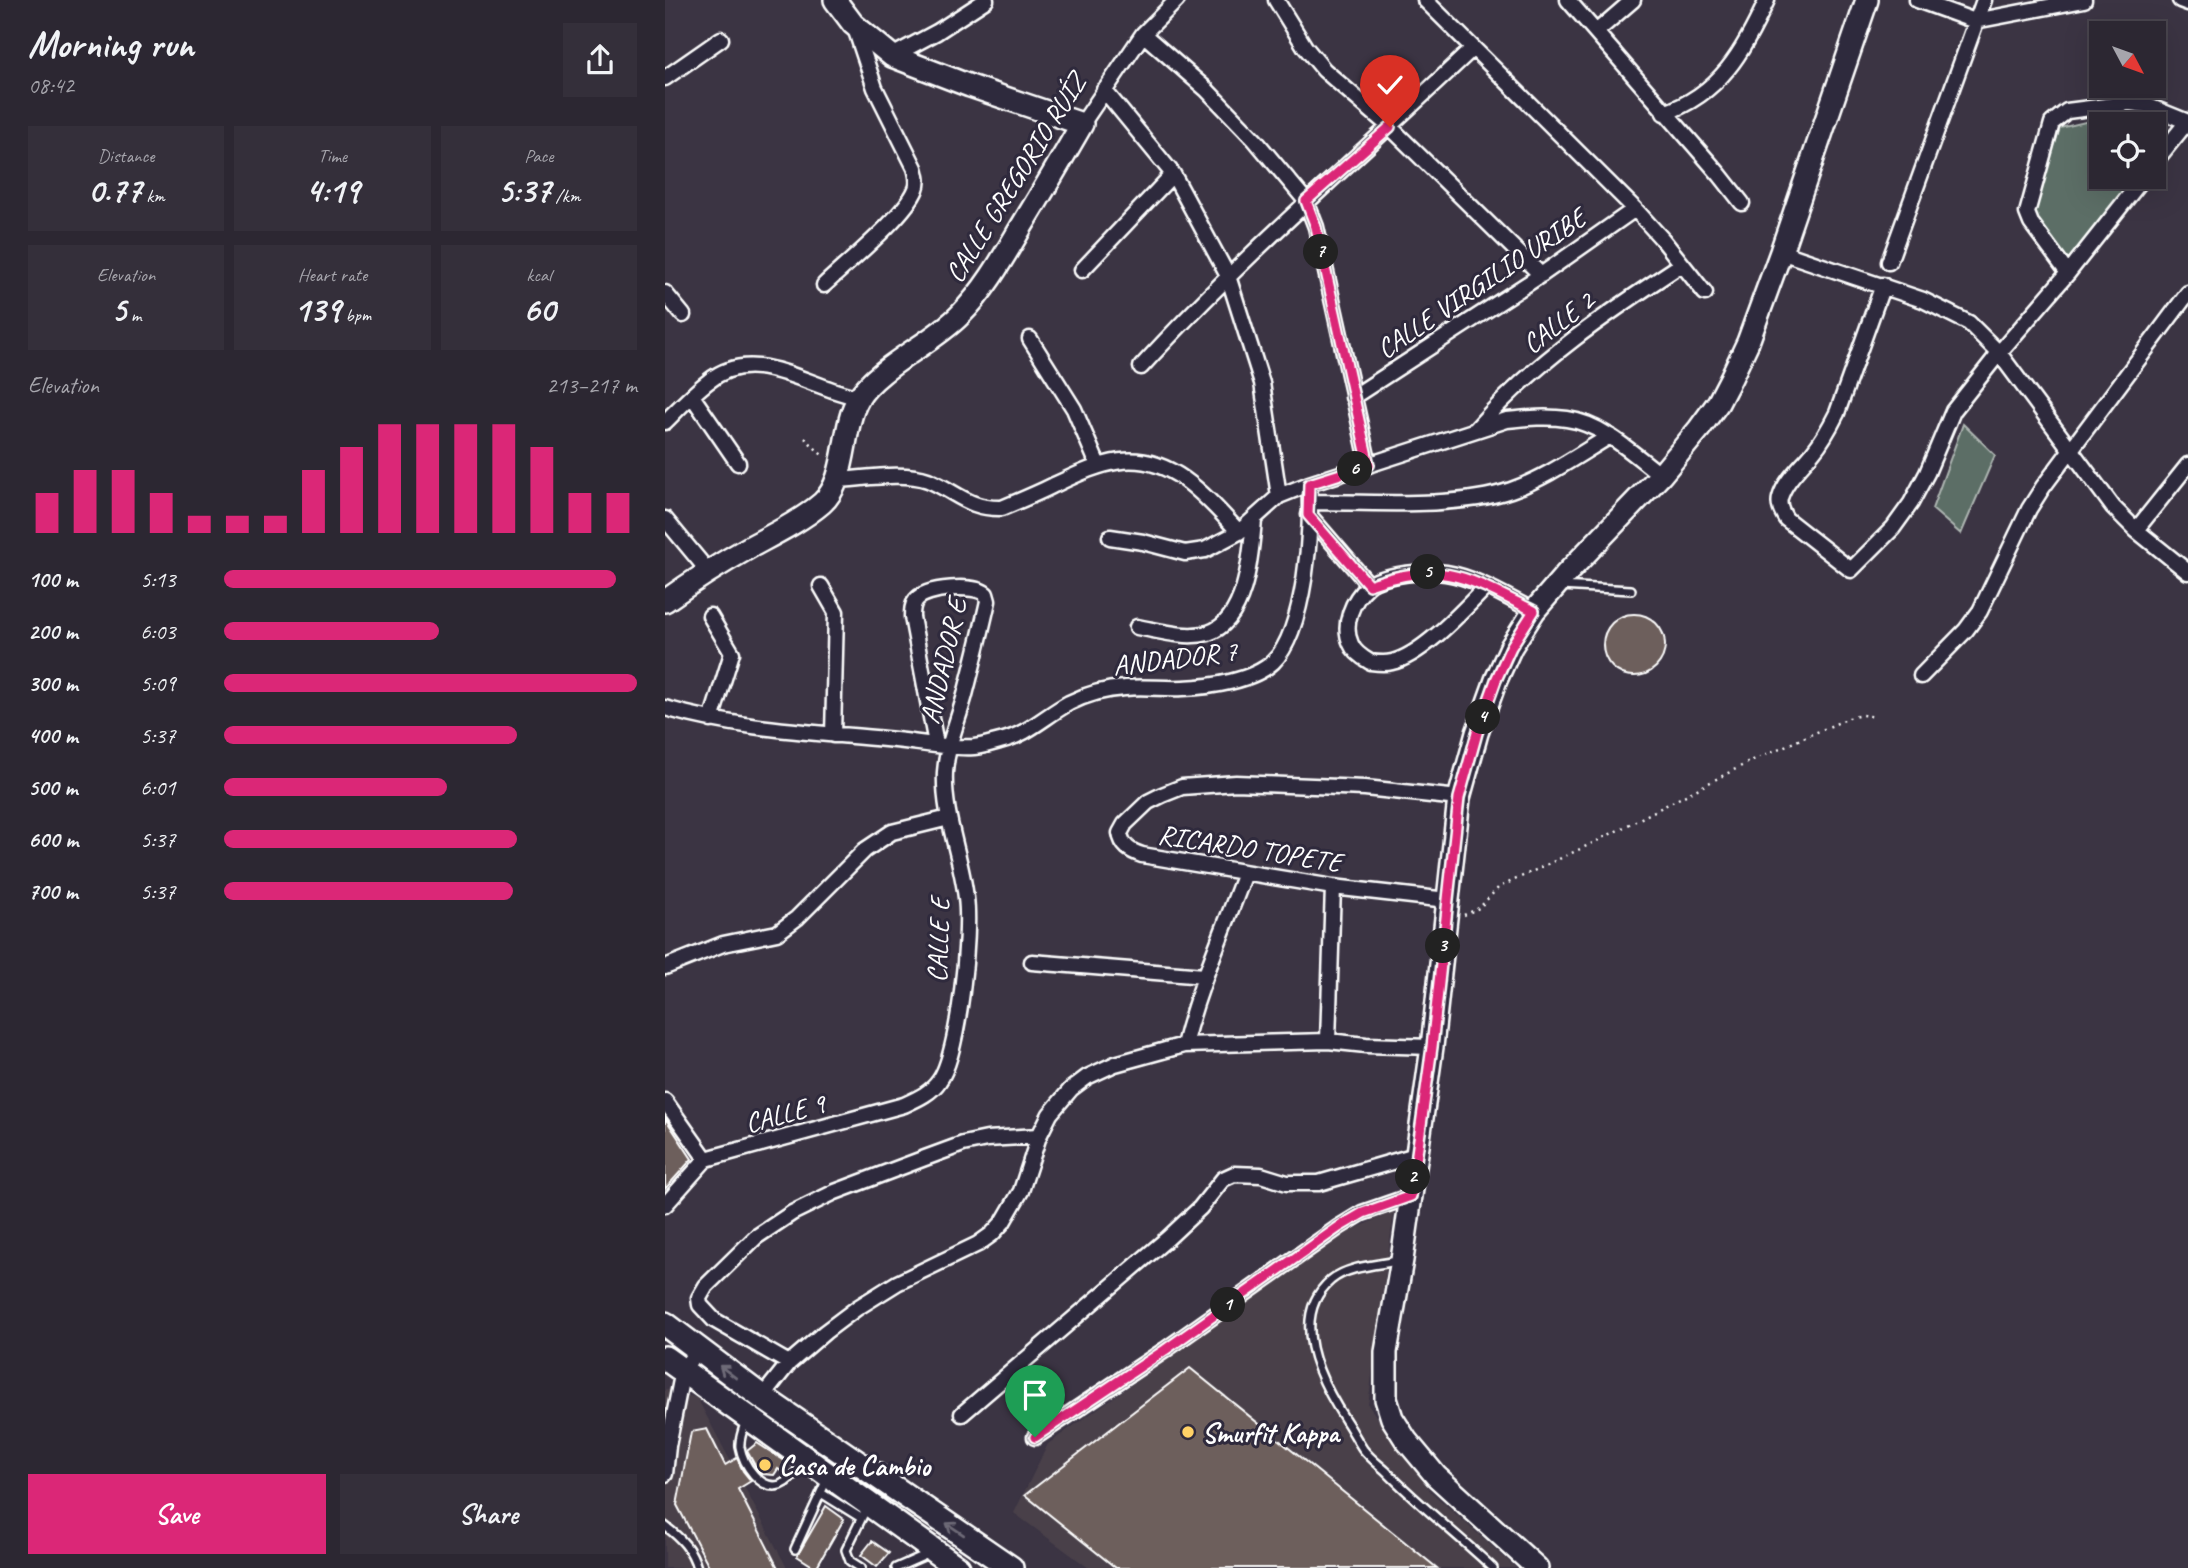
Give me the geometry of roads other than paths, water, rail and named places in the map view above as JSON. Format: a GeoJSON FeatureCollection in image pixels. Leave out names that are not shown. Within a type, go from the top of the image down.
{"type":"FeatureCollection","features":[{"type":"Feature","properties":{"kind":"main road"},"geometry":{"type":"LineString","coordinates":[[665,1324],[762,1397],[1011,1568]]}},
{"type":"Feature","properties":{"kind":"main road"},"geometry":{"type":"LineString","coordinates":[[674,1364],[806,1460],[824,1485],[958,1568]]}},
{"type":"Feature","properties":{"kind":"street"},"geometry":{"type":"LineString","coordinates":[[835,0],[853,24],[892,56],[933,73],[1082,124]]}},
{"type":"Feature","properties":{"kind":"street"},"geometry":{"type":"LineString","coordinates":[[892,56],[937,32],[986,0]]}},
{"type":"Feature","properties":{"kind":"street","name":"CALLE GREGORIO RUÍZ"},"geometry":{"type":"LineString","coordinates":[[665,601],[708,571],[815,508],[831,493],[851,416],[859,398],[878,378],[959,317],[976,297],[1104,90],[1143,34],[1177,0]]}},
{"type":"Feature","properties":{"kind":"street"},"geometry":{"type":"LineString","coordinates":[[1276,0],[1304,47],[1324,70],[1390,127],[1541,275]]}},
{"type":"Feature","properties":{"kind":"street"},"geometry":{"type":"LineString","coordinates":[[1425,0],[1635,209],[1705,293]]}},
{"type":"Feature","properties":{"kind":"street"},"geometry":{"type":"LineString","coordinates":[[1568,0],[1742,203]]}},
{"type":"Feature","properties":{"kind":"street"},"geometry":{"type":"LineString","coordinates":[[1596,32],[1633,0]]}},
{"type":"Feature","properties":{"kind":"street"},"geometry":{"type":"LineString","coordinates":[[1664,113],[1693,102],[1710,89],[1742,51],[1767,0]]}},
{"type":"Feature","properties":{"kind":"street"},"geometry":{"type":"LineString","coordinates":[[1537,1568],[1436,1476],[1406,1440],[1392,1418],[1386,1399],[1386,1352],[1402,1260],[1432,1047],[1459,798],[1477,733],[1496,680],[1511,647],[1534,611],[1661,475],[1699,429],[1723,394],[1748,342],[1781,252],[1867,0]]}},
{"type":"Feature","properties":{"kind":"street"},"geometry":{"type":"LineString","coordinates":[[1917,0],[1975,21],[2084,0]]}},
{"type":"Feature","properties":{"kind":"street"},"geometry":{"type":"LineString","coordinates":[[1888,262],[1984,0]]}},
{"type":"Feature","properties":{"kind":"street"},"geometry":{"type":"LineString","coordinates":[[2180,0],[2188,3]]}},
{"type":"Feature","properties":{"kind":"street"},"geometry":{"type":"LineString","coordinates":[[824,285],[909,203],[918,182],[915,168],[875,88],[853,24]]}},
{"type":"Feature","properties":{"kind":"street"},"geometry":{"type":"LineString","coordinates":[[1143,34],[1206,89],[1255,140],[1306,201],[1316,227],[1369,465]]}},
{"type":"Feature","properties":{"kind":"street"},"geometry":{"type":"LineString","coordinates":[[665,78],[722,38]]}},
{"type":"Feature","properties":{"kind":"street"},"geometry":{"type":"LineString","coordinates":[[1141,367],[1228,276],[1306,201],[1390,127],[1473,48]]}},
{"type":"Feature","properties":{"kind":"street"},"geometry":{"type":"LineString","coordinates":[[1104,90],[1173,174],[1228,276],[1262,383],[1279,496]]}},
{"type":"Feature","properties":{"kind":"street"},"geometry":{"type":"LineString","coordinates":[[2068,273],[2031,223],[2027,213],[2052,123],[2067,111],[2129,103],[2146,105],[2187,122],[2166,148]]}},
{"type":"Feature","properties":{"kind":"street"},"geometry":{"type":"LineString","coordinates":[[1082,270],[1173,174]]}},
{"type":"Feature","properties":{"kind":"street"},"geometry":{"type":"LineString","coordinates":[[1883,285],[1837,413],[1822,440],[1785,486],[1780,499],[1780,508],[1786,519],[1851,570],[1893,528],[1911,503],[1954,411],[2134,189]]}},
{"type":"Feature","properties":{"kind":"street","name":"CALLE VIRGILIO URIBE"},"geometry":{"type":"LineString","coordinates":[[1353,397],[1541,275],[1635,209]]}},
{"type":"Feature","properties":{"kind":"street"},"geometry":{"type":"LineString","coordinates":[[1781,252],[1923,300],[1969,323],[1999,353],[2113,506],[2136,530],[2188,572]]}},
{"type":"Feature","properties":{"kind":"street","name":"CALLE 2"},"geometry":{"type":"LineString","coordinates":[[1475,430],[1494,408],[1543,363],[1627,300],[1682,264]]}},
{"type":"Feature","properties":{"kind":"street"},"geometry":{"type":"LineString","coordinates":[[665,293],[683,315]]}},
{"type":"Feature","properties":{"kind":"street"},"geometry":{"type":"LineString","coordinates":[[1921,676],[1966,630],[1980,611],[1993,589],[2029,509],[2043,487],[2188,293]]}},
{"type":"Feature","properties":{"kind":"street"},"geometry":{"type":"LineString","coordinates":[[1030,339],[1074,409],[1098,465]]}},
{"type":"Feature","properties":{"kind":"street"},"geometry":{"type":"LineString","coordinates":[[665,422],[709,380],[737,366],[784,371],[859,398]]}},
{"type":"Feature","properties":{"kind":"street"},"geometry":{"type":"LineString","coordinates":[[692,396],[738,463]]}},
{"type":"Feature","properties":{"kind":"street"},"geometry":{"type":"LineString","coordinates":[[1110,537],[1185,553],[1205,550],[1239,532],[1279,496],[1507,420],[1537,417],[1570,419],[1588,425],[1609,436],[1661,475]]}},
{"type":"Feature","properties":{"kind":"street"},"geometry":{"type":"LineString","coordinates":[[1309,509],[1490,496],[1539,478],[1609,436]]}},
{"type":"Feature","properties":{"kind":"street"},"geometry":{"type":"LineString","coordinates":[[837,475],[909,476],[927,480],[971,503],[986,508],[1002,508],[1098,465],[1120,461],[1145,461],[1166,468],[1184,479],[1201,492],[1239,532]]}},
{"type":"Feature","properties":{"kind":"street"},"geometry":{"type":"LineString","coordinates":[[2136,530],[2188,465]]}},
{"type":"Feature","properties":{"kind":"street","name":"ANDADOR 7"},"geometry":{"type":"LineString","coordinates":[[665,708],[711,720],[772,730],[974,747],[1017,737],[1069,703],[1104,691],[1125,688],[1182,688],[1222,684],[1246,677],[1269,666],[1284,647],[1298,606],[1308,561],[1309,484]]}},
{"type":"Feature","properties":{"kind":"street"},"geometry":{"type":"LineString","coordinates":[[1309,509],[1369,585]]}},
{"type":"Feature","properties":{"kind":"street"},"geometry":{"type":"LineString","coordinates":[[665,519],[708,571]]}},
{"type":"Feature","properties":{"kind":"street"},"geometry":{"type":"LineString","coordinates":[[1137,627],[1194,635],[1211,632],[1221,625],[1233,613],[1240,598],[1250,563],[1254,520]]}},
{"type":"Feature","properties":{"kind":"street"},"geometry":{"type":"LineString","coordinates":[[1486,587],[1424,645],[1408,656],[1383,664],[1370,662],[1351,646],[1347,631],[1348,618],[1354,604],[1369,585],[1391,577],[1420,572],[1445,573],[1466,578],[1486,587],[1534,611]]}},
{"type":"Feature","properties":{"kind":"street"},"geometry":{"type":"LineString","coordinates":[[821,586],[835,612],[833,735]]}},
{"type":"Feature","properties":{"kind":"street","name":"ANDADOR E"},"geometry":{"type":"LineString","coordinates":[[938,589],[980,589],[988,597],[967,685],[942,745],[912,617],[912,607],[921,596],[938,589]]}},
{"type":"Feature","properties":{"kind":"street"},"geometry":{"type":"LineString","coordinates":[[710,615],[732,653],[711,720]]}},
{"type":"Feature","properties":{"kind":"street","name":"CALLE E"},"geometry":{"type":"LineString","coordinates":[[932,1089],[945,1071],[952,1049],[968,934],[967,900],[946,802],[942,745]]}},
{"type":"Feature","properties":{"kind":"street","name":"RICARDO TOPETE"},"geometry":{"type":"LineString","coordinates":[[1447,907],[1142,855],[1132,852],[1119,833],[1148,802],[1182,787],[1236,783],[1352,787],[1459,798]]}},
{"type":"Feature","properties":{"kind":"street"},"geometry":{"type":"LineString","coordinates":[[665,967],[723,944],[777,933],[797,918],[865,850],[892,832],[949,818]]}},
{"type":"Feature","properties":{"kind":"street"},"geometry":{"type":"LineString","coordinates":[[1184,1045],[1204,976],[1227,924],[1245,873]]}},
{"type":"Feature","properties":{"kind":"street"},"geometry":{"type":"LineString","coordinates":[[1328,1041],[1333,887]]}},
{"type":"Feature","properties":{"kind":"street"},"geometry":{"type":"LineString","coordinates":[[1032,962],[1204,976]]}},
{"type":"Feature","properties":{"kind":"street"},"geometry":{"type":"LineString","coordinates":[[762,1397],[789,1363],[825,1332],[877,1295],[978,1244],[992,1234],[1013,1208],[1038,1136],[1050,1114],[1061,1098],[1087,1077],[1115,1064],[1184,1045],[1328,1041],[1432,1047]]}},
{"type":"Feature","properties":{"kind":"street","name":"CALLE 9"},"geometry":{"type":"LineString","coordinates":[[706,1159],[904,1105],[932,1089]]}},
{"type":"Feature","properties":{"kind":"street"},"geometry":{"type":"LineString","coordinates":[[665,1101],[706,1159],[665,1205]]}},
{"type":"Feature","properties":{"kind":"street"},"geometry":{"type":"LineString","coordinates":[[789,1363],[714,1320],[700,1306],[699,1298],[706,1286],[756,1237],[813,1202],[963,1144],[987,1139],[1038,1136]]}},
{"type":"Feature","properties":{"kind":"street"},"geometry":{"type":"LineString","coordinates":[[962,1414],[1168,1238],[1200,1208],[1223,1180],[1234,1174],[1247,1173],[1287,1183],[1319,1183],[1416,1154]]}},
{"type":"Feature","properties":{"kind":"street"},"geometry":{"type":"LineString","coordinates":[[1035,1437],[1165,1350],[1339,1227],[1363,1213],[1411,1196]]}},
{"type":"Feature","properties":{"kind":"street"},"geometry":{"type":"LineString","coordinates":[[665,1474],[674,1364],[698,1349]]}},
{"type":"Feature","properties":{"kind":"lane"},"geometry":{"type":"LineString","coordinates":[[1556,586],[1631,590]]}},
{"type":"Feature","properties":{"kind":"lane"},"geometry":{"type":"LineString","coordinates":[[1402,1260],[1344,1273],[1332,1280],[1322,1292],[1312,1312],[1311,1340],[1317,1369],[1363,1449],[1408,1494],[1493,1568]]}},
{"type":"Feature","properties":{"kind":"lane"},"geometry":{"type":"LineString","coordinates":[[748,1416],[742,1430],[740,1446],[756,1479],[768,1485],[779,1486],[792,1478],[806,1460]]}},
{"type":"Feature","properties":{"kind":"lane"},"geometry":{"type":"LineString","coordinates":[[795,1549],[824,1485]]}},
{"type":"Feature","properties":{"kind":"lane"},"geometry":{"type":"LineString","coordinates":[[862,1568],[850,1561],[846,1550],[864,1512]]}},
{"type":"Feature","properties":{"kind":"lane"},"geometry":{"type":"LineString","coordinates":[[665,1526],[688,1546],[694,1555],[697,1568]]}},
{"type":"Feature","properties":{"kind":"lane"},"geometry":{"type":"LineString","coordinates":[[896,1568],[934,1551]]}},
{"type":"Feature","properties":{"kind":"place","name":"Smurfit Kappa"},"geometry":{"type":"Point","coordinates":[1188,1432]}},
{"type":"Feature","properties":{"kind":"place","name":"Casa de Cambio"},"geometry":{"type":"Point","coordinates":[765,1465]}}]}
